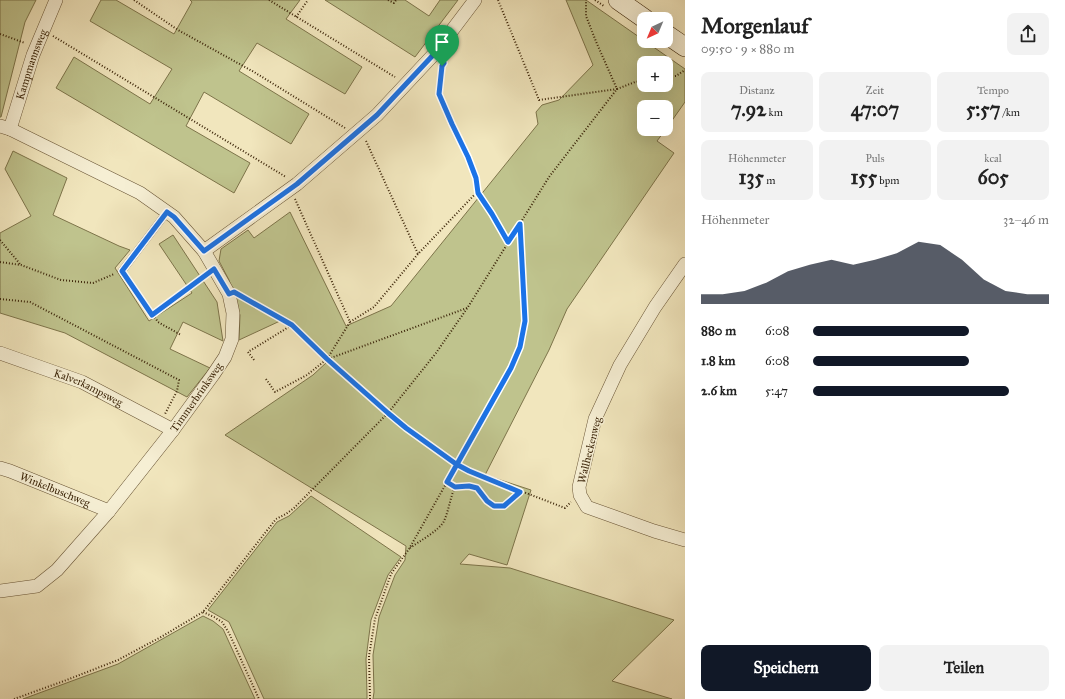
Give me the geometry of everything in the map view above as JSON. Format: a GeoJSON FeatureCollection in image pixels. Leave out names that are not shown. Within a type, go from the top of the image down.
{"type":"FeatureCollection","features":[{"type":"Feature","properties":{"kind":"street","name":"Kampmannsweg"},"geometry":{"type":"LineString","coordinates":[[5,128],[56,0]]}},
{"type":"Feature","properties":{"kind":"street"},"geometry":{"type":"LineString","coordinates":[[204,251],[294,186],[377,115],[435,53],[475,0]]}},
{"type":"Feature","properties":{"kind":"street"},"geometry":{"type":"LineString","coordinates":[[618,0],[637,13]]}},
{"type":"Feature","properties":{"kind":"street"},"geometry":{"type":"LineString","coordinates":[[673,39],[685,47]]}},
{"type":"Feature","properties":{"kind":"street","name":"Timmerbrinksweg"},"geometry":{"type":"LineString","coordinates":[[0,591],[37,586],[57,570],[109,511],[173,430],[213,375],[224,357],[232,339],[233,313],[229,294],[204,251],[174,217],[140,192],[5,128]]}},
{"type":"Feature","properties":{"kind":"street","name":"Wallheckenweg"},"geometry":{"type":"LineString","coordinates":[[685,264],[655,307],[620,365],[595,419],[579,487],[580,494],[586,507],[654,531],[685,540]]}},
{"type":"Feature","properties":{"kind":"street","name":"Kalverkampsweg"},"geometry":{"type":"LineString","coordinates":[[0,353],[82,382],[173,430]]}},
{"type":"Feature","properties":{"kind":"street","name":"Winkelbuschweg"},"geometry":{"type":"LineString","coordinates":[[0,468],[109,511]]}},
{"type":"Feature","properties":{"kind":"lane"},"geometry":{"type":"LineString","coordinates":[[122,271],[167,212]]}},
{"type":"Feature","properties":{"kind":"path"},"geometry":{"type":"LineString","coordinates":[[134,0],[178,30],[358,132],[418,254]]}},
{"type":"Feature","properties":{"kind":"path"},"geometry":{"type":"LineString","coordinates":[[269,0],[406,84]]}},
{"type":"Feature","properties":{"kind":"path"},"geometry":{"type":"LineString","coordinates":[[296,17],[308,0]]}},
{"type":"Feature","properties":{"kind":"path"},"geometry":{"type":"LineString","coordinates":[[388,0],[394,3],[396,0]]}},
{"type":"Feature","properties":{"kind":"path"},"geometry":{"type":"LineString","coordinates":[[498,0],[539,100],[617,89],[637,82]]}},
{"type":"Feature","properties":{"kind":"path"},"geometry":{"type":"LineString","coordinates":[[586,0],[586,16],[617,89]]}},
{"type":"Feature","properties":{"kind":"path"},"geometry":{"type":"LineString","coordinates":[[44,30],[156,97],[294,186],[350,322]]}},
{"type":"Feature","properties":{"kind":"path"},"geometry":{"type":"LineString","coordinates":[[0,34],[36,48]]}},
{"type":"Feature","properties":{"kind":"path"},"geometry":{"type":"LineString","coordinates":[[435,53],[444,63],[442,66],[439,94],[468,157],[476,178],[480,197],[492,214],[508,242]]}},
{"type":"Feature","properties":{"kind":"path"},"geometry":{"type":"LineString","coordinates":[[673,76],[685,70]]}},
{"type":"Feature","properties":{"kind":"path"},"geometry":{"type":"LineString","coordinates":[[14,699],[118,660],[161,637],[202,612],[272,523],[276,519],[286,514],[299,502],[388,413],[436,353],[468,307],[549,177],[617,89]]}},
{"type":"Feature","properties":{"kind":"path"},"geometry":{"type":"LineString","coordinates":[[327,359],[350,322],[374,306],[418,254],[478,191]]}},
{"type":"Feature","properties":{"kind":"path"},"geometry":{"type":"LineString","coordinates":[[370,699],[369,656],[375,619],[391,574],[409,549],[511,368],[520,347],[525,321],[520,224]]}},
{"type":"Feature","properties":{"kind":"path"},"geometry":{"type":"LineString","coordinates":[[0,240],[21,265]]}},
{"type":"Feature","properties":{"kind":"path"},"geometry":{"type":"LineString","coordinates":[[0,262],[21,265],[61,280],[93,283],[122,271],[158,322],[181,335]]}},
{"type":"Feature","properties":{"kind":"path"},"geometry":{"type":"LineString","coordinates":[[152,315],[214,269]]}},
{"type":"Feature","properties":{"kind":"path"},"geometry":{"type":"LineString","coordinates":[[229,294],[234,292],[292,325],[327,359],[388,413],[456,464],[469,471],[520,492],[565,508],[580,494]]}},
{"type":"Feature","properties":{"kind":"path"},"geometry":{"type":"LineString","coordinates":[[0,299],[30,302],[179,380],[177,391],[160,423]]}},
{"type":"Feature","properties":{"kind":"path"},"geometry":{"type":"LineString","coordinates":[[266,379],[275,392],[307,375],[327,359],[468,307]]}},
{"type":"Feature","properties":{"kind":"path"},"geometry":{"type":"LineString","coordinates":[[254,360],[248,352],[292,325]]}},
{"type":"Feature","properties":{"kind":"path"},"geometry":{"type":"LineString","coordinates":[[447,482],[455,487],[469,486],[477,488],[487,501],[494,506],[499,507],[504,506],[520,492]]}},
{"type":"Feature","properties":{"kind":"path"},"geometry":{"type":"LineString","coordinates":[[409,549],[438,529],[444,522],[455,487]]}},
{"type":"Feature","properties":{"kind":"path"},"geometry":{"type":"LineString","coordinates":[[202,612],[222,622],[229,633],[259,699]]}},
{"type":"Feature","properties":{"kind":"green space"},"geometry":{"type":"Polygon","coordinates":[[[0,0],[36,0],[25,22],[1,117],[0,117],[0,0]]]}},
{"type":"Feature","properties":{"kind":"green space"},"geometry":{"type":"Polygon","coordinates":[[[101,0],[116,0],[174,34],[192,2],[190,0],[300,0],[286,19],[362,67],[345,94],[257,43],[239,71],[309,114],[291,144],[204,92],[186,126],[250,163],[234,193],[56,88],[74,57],[150,104],[172,69],[90,21],[101,0]]]}},
{"type":"Feature","properties":{"kind":"green space"},"geometry":{"type":"Polygon","coordinates":[[[325,0],[405,0],[429,16],[440,0],[458,0],[415,57],[325,0]]]}},
{"type":"Feature","properties":{"kind":"green space"},"geometry":{"type":"Polygon","coordinates":[[[566,0],[586,0],[637,36],[637,48],[655,48],[666,56],[637,56],[637,92],[673,92],[673,61],[685,69],[685,102],[673,119],[673,100],[637,100],[637,136],[661,136],[657,141],[674,153],[567,309],[549,350],[485,475],[531,490],[507,565],[469,554],[460,564],[510,568],[674,620],[612,681],[672,699],[373,699],[373,655],[379,617],[395,575],[405,560],[406,546],[225,435],[313,375],[327,362],[290,327],[280,321],[239,340],[240,315],[229,280],[219,261],[221,249],[248,230],[254,238],[290,212],[346,326],[391,306],[538,124],[536,112],[542,105],[559,100],[593,65],[566,0]]]}},
{"type":"Feature","properties":{"kind":"green space"},"geometry":{"type":"Polygon","coordinates":[[[13,151],[67,178],[53,215],[130,250],[115,268],[149,321],[192,293],[159,244],[173,235],[217,302],[223,341],[183,322],[170,349],[210,368],[187,397],[65,333],[0,313],[0,233],[31,216],[5,169],[13,151]]]}},
{"type":"Feature","properties":{"kind":"green space"},"geometry":{"type":"Polygon","coordinates":[[[311,496],[401,557],[388,575],[371,620],[366,659],[367,699],[264,699],[229,622],[208,610],[277,522],[289,516],[311,496]]]}},
{"type":"Feature","properties":{"kind":"green space"},"geometry":{"type":"Polygon","coordinates":[[[203,616],[213,621],[223,629],[255,699],[23,699],[118,664],[203,616]]]}},
{"type":"Feature","properties":{"kind":"route"},"geometry":{"type":"LineString","coordinates":[[442,66],[439,94],[468,157],[476,178],[478,193],[508,242],[520,224],[525,321],[520,347],[511,368],[456,464],[447,482],[455,487],[469,486],[477,488],[487,501],[494,506],[499,507],[504,506],[520,492],[469,471],[456,464],[406,428],[327,359],[292,325],[234,292],[229,294],[214,269],[152,315],[122,271],[167,212],[174,217],[204,251],[297,184],[377,115],[435,53],[444,63],[442,66]]}}]}
